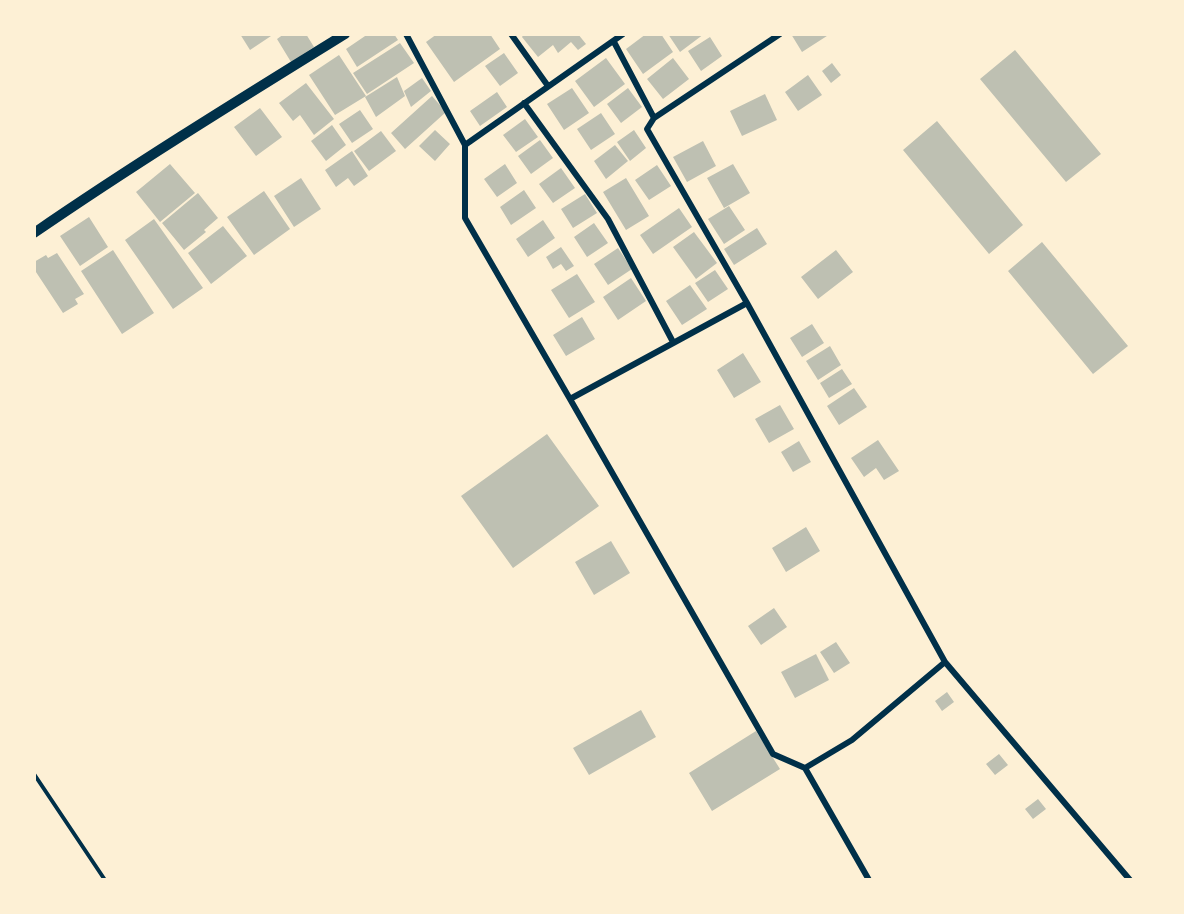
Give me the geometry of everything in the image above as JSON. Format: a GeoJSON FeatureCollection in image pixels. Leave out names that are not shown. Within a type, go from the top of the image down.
{"type":"FeatureCollection","features":[{"type":"Feature","properties":{"kind":"street"},"geometry":{"type":"LineString","coordinates":[[34,233],[236,101],[345,34]]}},
{"type":"Feature","properties":{"kind":"street"},"geometry":{"type":"LineString","coordinates":[[406,34],[465,145],[465,218],[773,753],[805,768],[868,879]]}},
{"type":"Feature","properties":{"kind":"street"},"geometry":{"type":"LineString","coordinates":[[511,34],[548,86]]}},
{"type":"Feature","properties":{"kind":"street"},"geometry":{"type":"LineString","coordinates":[[465,145],[623,34]]}},
{"type":"Feature","properties":{"kind":"street"},"geometry":{"type":"LineString","coordinates":[[780,34],[654,118],[647,129],[747,303],[945,662],[1130,879]]}},
{"type":"Feature","properties":{"kind":"street"},"geometry":{"type":"LineString","coordinates":[[614,42],[654,118]]}},
{"type":"Feature","properties":{"kind":"street"},"geometry":{"type":"LineString","coordinates":[[524,103],[608,219],[673,342]]}},
{"type":"Feature","properties":{"kind":"street"},"geometry":{"type":"LineString","coordinates":[[570,399],[747,303]]}},
{"type":"Feature","properties":{"kind":"street"},"geometry":{"type":"LineString","coordinates":[[805,768],[852,740],[945,662]]}},
{"type":"Feature","properties":{"kind":"path"},"geometry":{"type":"LineString","coordinates":[[34,774],[105,879]]}},
{"type":"Feature","properties":{"kind":"building"},"geometry":{"type":"Polygon","coordinates":[[[240,34],[270,34],[271,36],[250,50],[240,34]]]}},
{"type":"Feature","properties":{"kind":"building"},"geometry":{"type":"Polygon","coordinates":[[[284,34],[306,34],[314,47],[291,62],[277,39],[284,34]]]}},
{"type":"Feature","properties":{"kind":"building"},"geometry":{"type":"Polygon","coordinates":[[[368,34],[394,34],[398,40],[357,67],[346,49],[368,34]]]}},
{"type":"Feature","properties":{"kind":"building"},"geometry":{"type":"Polygon","coordinates":[[[437,34],[490,34],[500,49],[454,82],[426,42],[437,34]]]}},
{"type":"Feature","properties":{"kind":"building"},"geometry":{"type":"Polygon","coordinates":[[[524,34],[578,34],[586,44],[578,50],[571,42],[558,53],[553,45],[538,57],[522,37],[524,34]]]}},
{"type":"Feature","properties":{"kind":"building"},"geometry":{"type":"Polygon","coordinates":[[[646,34],[661,34],[673,52],[643,74],[626,49],[646,34]]]}},
{"type":"Feature","properties":{"kind":"building"},"geometry":{"type":"Polygon","coordinates":[[[668,34],[704,34],[680,52],[668,34]]]}},
{"type":"Feature","properties":{"kind":"building"},"geometry":{"type":"Polygon","coordinates":[[[791,34],[830,34],[802,52],[791,34]]]}},
{"type":"Feature","properties":{"kind":"building"},"geometry":{"type":"Polygon","coordinates":[[[710,37],[722,56],[701,71],[688,51],[710,37]]]}},
{"type":"Feature","properties":{"kind":"building"},"geometry":{"type":"Polygon","coordinates":[[[400,43],[414,63],[367,94],[353,73],[400,43]]]}},
{"type":"Feature","properties":{"kind":"building"},"geometry":{"type":"Polygon","coordinates":[[[1015,50],[1101,154],[1066,182],[980,79],[1015,50]]]}},
{"type":"Feature","properties":{"kind":"building"},"geometry":{"type":"Polygon","coordinates":[[[504,53],[518,73],[500,86],[485,66],[504,53]]]}},
{"type":"Feature","properties":{"kind":"building"},"geometry":{"type":"Polygon","coordinates":[[[339,55],[366,96],[335,115],[309,75],[339,55]]]}},
{"type":"Feature","properties":{"kind":"building"},"geometry":{"type":"Polygon","coordinates":[[[606,58],[625,84],[594,107],[575,81],[606,58]]]}},
{"type":"Feature","properties":{"kind":"building"},"geometry":{"type":"Polygon","coordinates":[[[673,58],[689,79],[663,99],[647,79],[673,58]]]}},
{"type":"Feature","properties":{"kind":"building"},"geometry":{"type":"Polygon","coordinates":[[[832,63],[841,75],[831,83],[822,71],[832,63]]]}},
{"type":"Feature","properties":{"kind":"building"},"geometry":{"type":"Polygon","coordinates":[[[808,75],[822,95],[798,111],[785,92],[808,75]]]}},
{"type":"Feature","properties":{"kind":"building"},"geometry":{"type":"Polygon","coordinates":[[[397,77],[405,96],[376,117],[365,97],[397,77]]]}},
{"type":"Feature","properties":{"kind":"building"},"geometry":{"type":"Polygon","coordinates":[[[422,78],[431,91],[411,107],[404,91],[422,78]]]}},
{"type":"Feature","properties":{"kind":"building"},"geometry":{"type":"Polygon","coordinates":[[[306,83],[334,119],[314,135],[300,115],[293,121],[279,103],[306,83]]]}},
{"type":"Feature","properties":{"kind":"building"},"geometry":{"type":"Polygon","coordinates":[[[572,88],[589,113],[564,130],[547,104],[572,88]]]}},
{"type":"Feature","properties":{"kind":"building"},"geometry":{"type":"Polygon","coordinates":[[[628,88],[642,107],[621,123],[607,104],[628,88]]]}},
{"type":"Feature","properties":{"kind":"building"},"geometry":{"type":"Polygon","coordinates":[[[497,92],[507,107],[480,126],[470,111],[497,92]]]}},
{"type":"Feature","properties":{"kind":"building"},"geometry":{"type":"Polygon","coordinates":[[[765,94],[777,120],[742,136],[730,111],[765,94]]]}},
{"type":"Feature","properties":{"kind":"building"},"geometry":{"type":"Polygon","coordinates":[[[432,96],[446,112],[405,149],[391,133],[432,96]]]}},
{"type":"Feature","properties":{"kind":"building"},"geometry":{"type":"Polygon","coordinates":[[[260,108],[282,137],[256,156],[234,127],[260,108]]]}},
{"type":"Feature","properties":{"kind":"building"},"geometry":{"type":"Polygon","coordinates":[[[360,110],[373,129],[352,143],[339,124],[360,110]]]}},
{"type":"Feature","properties":{"kind":"building"},"geometry":{"type":"Polygon","coordinates":[[[601,113],[615,134],[591,150],[577,129],[601,113]]]}},
{"type":"Feature","properties":{"kind":"building"},"geometry":{"type":"Polygon","coordinates":[[[525,119],[538,137],[516,152],[503,135],[525,119]]]}},
{"type":"Feature","properties":{"kind":"building"},"geometry":{"type":"Polygon","coordinates":[[[937,121],[1023,225],[989,254],[903,150],[937,121]]]}},
{"type":"Feature","properties":{"kind":"building"},"geometry":{"type":"Polygon","coordinates":[[[332,125],[346,145],[326,161],[311,141],[332,125]]]}},
{"type":"Feature","properties":{"kind":"building"},"geometry":{"type":"Polygon","coordinates":[[[435,130],[450,144],[435,161],[419,146],[435,130]]]}},
{"type":"Feature","properties":{"kind":"building"},"geometry":{"type":"Polygon","coordinates":[[[634,130],[646,148],[630,161],[617,142],[634,130]]]}},
{"type":"Feature","properties":{"kind":"building"},"geometry":{"type":"Polygon","coordinates":[[[381,131],[396,151],[369,171],[354,151],[381,131]]]}},
{"type":"Feature","properties":{"kind":"building"},"geometry":{"type":"Polygon","coordinates":[[[540,140],[553,158],[531,174],[518,156],[540,140]]]}},
{"type":"Feature","properties":{"kind":"building"},"geometry":{"type":"Polygon","coordinates":[[[703,141],[716,166],[687,182],[673,157],[703,141]]]}},
{"type":"Feature","properties":{"kind":"building"},"geometry":{"type":"Polygon","coordinates":[[[615,145],[628,161],[606,179],[594,161],[615,145]]]}},
{"type":"Feature","properties":{"kind":"building"},"geometry":{"type":"Polygon","coordinates":[[[352,151],[368,176],[354,186],[348,178],[336,187],[325,170],[352,151]]]}},
{"type":"Feature","properties":{"kind":"building"},"geometry":{"type":"Polygon","coordinates":[[[170,164],[195,193],[160,222],[136,192],[170,164]]]}},
{"type":"Feature","properties":{"kind":"building"},"geometry":{"type":"Polygon","coordinates":[[[505,164],[517,183],[497,197],[484,179],[505,164]]]}},
{"type":"Feature","properties":{"kind":"building"},"geometry":{"type":"Polygon","coordinates":[[[733,164],[750,193],[724,208],[707,178],[733,164]]]}},
{"type":"Feature","properties":{"kind":"building"},"geometry":{"type":"Polygon","coordinates":[[[657,165],[671,186],[649,200],[635,180],[657,165]]]}},
{"type":"Feature","properties":{"kind":"building"},"geometry":{"type":"Polygon","coordinates":[[[561,168],[575,188],[553,203],[539,184],[561,168]]]}},
{"type":"Feature","properties":{"kind":"building"},"geometry":{"type":"Polygon","coordinates":[[[301,178],[321,209],[294,227],[274,196],[301,178]]]}},
{"type":"Feature","properties":{"kind":"building"},"geometry":{"type":"Polygon","coordinates":[[[626,178],[649,216],[626,230],[603,192],[626,178]]]}},
{"type":"Feature","properties":{"kind":"building"},"geometry":{"type":"Polygon","coordinates":[[[524,190],[536,208],[511,225],[500,207],[524,190]]]}},
{"type":"Feature","properties":{"kind":"building"},"geometry":{"type":"Polygon","coordinates":[[[264,191],[290,229],[254,255],[227,217],[264,191]]]}},
{"type":"Feature","properties":{"kind":"building"},"geometry":{"type":"Polygon","coordinates":[[[198,193],[218,218],[204,230],[206,232],[184,250],[162,223],[198,193]]]}},
{"type":"Feature","properties":{"kind":"building"},"geometry":{"type":"Polygon","coordinates":[[[585,194],[597,213],[573,228],[561,209],[585,194]]]}},
{"type":"Feature","properties":{"kind":"building"},"geometry":{"type":"Polygon","coordinates":[[[729,206],[745,230],[724,244],[708,219],[729,206]]]}},
{"type":"Feature","properties":{"kind":"building"},"geometry":{"type":"Polygon","coordinates":[[[679,208],[692,227],[653,254],[640,235],[679,208]]]}},
{"type":"Feature","properties":{"kind":"building"},"geometry":{"type":"Polygon","coordinates":[[[89,217],[108,247],[80,266],[60,236],[89,217]]]}},
{"type":"Feature","properties":{"kind":"building"},"geometry":{"type":"Polygon","coordinates":[[[154,219],[203,288],[173,309],[125,240],[154,219]]]}},
{"type":"Feature","properties":{"kind":"building"},"geometry":{"type":"Polygon","coordinates":[[[543,220],[555,238],[528,257],[516,239],[543,220]]]}},
{"type":"Feature","properties":{"kind":"building"},"geometry":{"type":"Polygon","coordinates":[[[594,223],[608,243],[587,257],[574,237],[594,223]]]}},
{"type":"Feature","properties":{"kind":"building"},"geometry":{"type":"Polygon","coordinates":[[[223,226],[247,256],[211,284],[188,253],[223,226]]]}},
{"type":"Feature","properties":{"kind":"building"},"geometry":{"type":"Polygon","coordinates":[[[757,228],[767,244],[734,265],[724,249],[757,228]]]}},
{"type":"Feature","properties":{"kind":"building"},"geometry":{"type":"Polygon","coordinates":[[[694,232],[717,263],[696,279],[673,247],[694,232]]]}},
{"type":"Feature","properties":{"kind":"building"},"geometry":{"type":"Polygon","coordinates":[[[1042,242],[1128,346],[1093,374],[1008,271],[1042,242]]]}},
{"type":"Feature","properties":{"kind":"building"},"geometry":{"type":"Polygon","coordinates":[[[561,247],[574,266],[566,271],[561,264],[553,269],[546,257],[561,247]]]}},
{"type":"Feature","properties":{"kind":"building"},"geometry":{"type":"Polygon","coordinates":[[[618,248],[632,269],[608,285],[594,264],[618,248]]]}},
{"type":"Feature","properties":{"kind":"building"},"geometry":{"type":"Polygon","coordinates":[[[113,250],[154,313],[122,334],[81,271],[113,250]]]}},
{"type":"Feature","properties":{"kind":"building"},"geometry":{"type":"Polygon","coordinates":[[[836,250],[853,272],[818,299],[801,277],[836,250]]]}},
{"type":"Feature","properties":{"kind":"building"},"geometry":{"type":"Polygon","coordinates":[[[57,253],[84,294],[75,299],[78,304],[63,313],[34,269],[34,262],[46,255],[48,258],[57,253]]]}},
{"type":"Feature","properties":{"kind":"building"},"geometry":{"type":"Polygon","coordinates":[[[715,270],[728,289],[708,302],[695,283],[715,270]]]}},
{"type":"Feature","properties":{"kind":"building"},"geometry":{"type":"Polygon","coordinates":[[[577,274],[595,302],[569,318],[551,290],[577,274]]]}},
{"type":"Feature","properties":{"kind":"building"},"geometry":{"type":"Polygon","coordinates":[[[631,278],[646,301],[618,320],[603,297],[631,278]]]}},
{"type":"Feature","properties":{"kind":"building"},"geometry":{"type":"Polygon","coordinates":[[[690,285],[707,309],[682,325],[666,301],[690,285]]]}},
{"type":"Feature","properties":{"kind":"building"},"geometry":{"type":"Polygon","coordinates":[[[582,317],[595,339],[566,356],[553,335],[582,317]]]}},
{"type":"Feature","properties":{"kind":"building"},"geometry":{"type":"Polygon","coordinates":[[[812,324],[824,343],[802,357],[790,338],[812,324]]]}},
{"type":"Feature","properties":{"kind":"building"},"geometry":{"type":"Polygon","coordinates":[[[830,346],[841,365],[818,380],[806,361],[830,346]]]}},
{"type":"Feature","properties":{"kind":"building"},"geometry":{"type":"Polygon","coordinates":[[[743,353],[761,382],[734,398],[717,370],[743,353]]]}},
{"type":"Feature","properties":{"kind":"building"},"geometry":{"type":"Polygon","coordinates":[[[842,369],[852,384],[829,398],[820,383],[842,369]]]}},
{"type":"Feature","properties":{"kind":"building"},"geometry":{"type":"Polygon","coordinates":[[[854,388],[867,407],[839,425],[827,406],[854,388]]]}},
{"type":"Feature","properties":{"kind":"building"},"geometry":{"type":"Polygon","coordinates":[[[780,405],[794,429],[769,443],[755,419],[780,405]]]}},
{"type":"Feature","properties":{"kind":"building"},"geometry":{"type":"Polygon","coordinates":[[[547,434],[599,506],[513,568],[461,496],[547,434]]]}},
{"type":"Feature","properties":{"kind":"building"},"geometry":{"type":"Polygon","coordinates":[[[878,440],[899,471],[884,480],[876,468],[864,477],[851,458],[878,440]]]}},
{"type":"Feature","properties":{"kind":"building"},"geometry":{"type":"Polygon","coordinates":[[[799,441],[811,462],[793,472],[781,452],[799,441]]]}},
{"type":"Feature","properties":{"kind":"building"},"geometry":{"type":"Polygon","coordinates":[[[806,527],[820,551],[786,572],[772,548],[806,527]]]}},
{"type":"Feature","properties":{"kind":"building"},"geometry":{"type":"Polygon","coordinates":[[[611,541],[630,573],[594,595],[575,562],[611,541]]]}},
{"type":"Feature","properties":{"kind":"building"},"geometry":{"type":"Polygon","coordinates":[[[774,608],[787,627],[761,645],[748,626],[774,608]]]}},
{"type":"Feature","properties":{"kind":"building"},"geometry":{"type":"Polygon","coordinates":[[[836,642],[850,663],[834,673],[820,652],[836,642]]]}},
{"type":"Feature","properties":{"kind":"building"},"geometry":{"type":"Polygon","coordinates":[[[816,654],[829,680],[795,698],[781,672],[816,654]]]}},
{"type":"Feature","properties":{"kind":"building"},"geometry":{"type":"Polygon","coordinates":[[[947,692],[954,702],[942,711],[935,701],[947,692]]]}},
{"type":"Feature","properties":{"kind":"building"},"geometry":{"type":"Polygon","coordinates":[[[641,710],[656,737],[589,775],[573,748],[641,710]]]}},
{"type":"Feature","properties":{"kind":"building"},"geometry":{"type":"Polygon","coordinates":[[[756,731],[780,769],[712,811],[689,773],[756,731]]]}},
{"type":"Feature","properties":{"kind":"building"},"geometry":{"type":"Polygon","coordinates":[[[999,754],[1008,765],[995,775],[986,764],[999,754]]]}},
{"type":"Feature","properties":{"kind":"building"},"geometry":{"type":"Polygon","coordinates":[[[1038,799],[1046,809],[1033,819],[1025,809],[1038,799]]]}}]}
